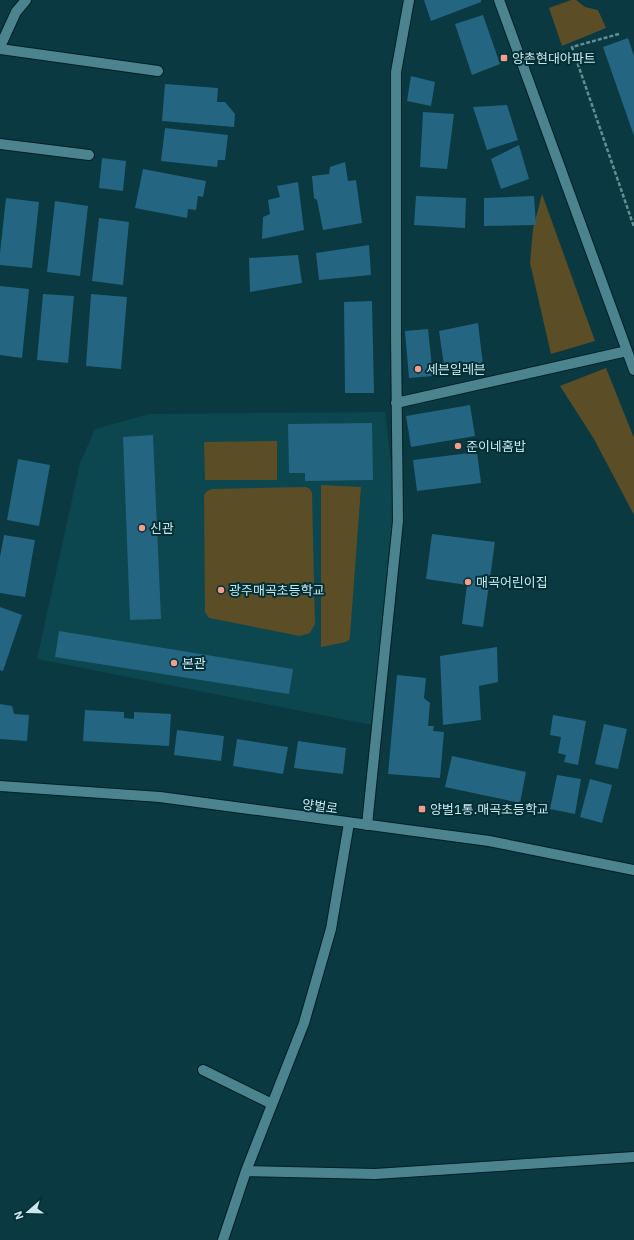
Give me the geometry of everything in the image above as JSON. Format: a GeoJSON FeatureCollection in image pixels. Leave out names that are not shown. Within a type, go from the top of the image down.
{"type":"FeatureCollection","features":[{"type":"Feature","properties":{"kind":"street"},"geometry":{"type":"LineString","coordinates":[[26,0],[16,12],[0,48],[158,71]]}},
{"type":"Feature","properties":{"kind":"street"},"geometry":{"type":"LineString","coordinates":[[368,825],[398,521],[396,403],[396,72],[409,0]]}},
{"type":"Feature","properties":{"kind":"street"},"geometry":{"type":"LineString","coordinates":[[499,0],[634,370]]}},
{"type":"Feature","properties":{"kind":"street"},"geometry":{"type":"LineString","coordinates":[[0,144],[89,156]]}},
{"type":"Feature","properties":{"kind":"street"},"geometry":{"type":"LineString","coordinates":[[396,403],[627,351]]}},
{"type":"Feature","properties":{"kind":"street","name":"양벌로"},"geometry":{"type":"LineString","coordinates":[[0,786],[160,798],[368,825],[488,841],[634,870]]}},
{"type":"Feature","properties":{"kind":"street"},"geometry":{"type":"LineString","coordinates":[[223,1240],[246,1171],[304,1023],[331,929],[349,823]]}},
{"type":"Feature","properties":{"kind":"street"},"geometry":{"type":"LineString","coordinates":[[203,1070],[272,1104]]}},
{"type":"Feature","properties":{"kind":"street"},"geometry":{"type":"LineString","coordinates":[[246,1171],[375,1174],[634,1157]]}},
{"type":"Feature","properties":{"kind":"path"},"geometry":{"type":"LineString","coordinates":[[619,34],[572,47],[634,227]]}},
{"type":"Feature","properties":{"kind":"shaded area"},"geometry":{"type":"Polygon","coordinates":[[[571,0],[576,0],[585,7],[598,10],[606,28],[562,46],[549,8],[571,0]]]}},
{"type":"Feature","properties":{"kind":"shaded area"},"geometry":{"type":"Polygon","coordinates":[[[542,194],[595,341],[551,354],[530,263],[533,229],[542,194]]]}},
{"type":"Feature","properties":{"kind":"shaded area"},"geometry":{"type":"Polygon","coordinates":[[[606,368],[634,438],[634,515],[594,439],[560,386],[606,368]]]}},
{"type":"Feature","properties":{"kind":"shaded area","name":"광주매곡초등학교"},"geometry":{"type":"Polygon","coordinates":[[[385,412],[398,521],[377,726],[37,659],[80,463],[95,429],[149,414],[385,412]]]}},
{"type":"Feature","properties":{"kind":"shaded area"},"geometry":{"type":"Polygon","coordinates":[[[277,441],[277,480],[205,480],[204,442],[277,441]]]}},
{"type":"Feature","properties":{"kind":"shaded area"},"geometry":{"type":"Polygon","coordinates":[[[321,485],[361,487],[349,640],[346,642],[321,647],[321,485]]]}},
{"type":"Feature","properties":{"kind":"shaded area"},"geometry":{"type":"Polygon","coordinates":[[[306,487],[310,489],[312,493],[315,624],[310,633],[300,636],[209,618],[205,612],[204,495],[207,491],[212,489],[306,487]]]}},
{"type":"Feature","properties":{"kind":"building"},"geometry":{"type":"Polygon","coordinates":[[[424,0],[481,0],[481,2],[431,21],[424,0]]]}},
{"type":"Feature","properties":{"kind":"building"},"geometry":{"type":"Polygon","coordinates":[[[483,15],[500,64],[472,75],[455,24],[483,15]]]}},
{"type":"Feature","properties":{"kind":"building"},"geometry":{"type":"Polygon","coordinates":[[[628,38],[634,56],[634,136],[603,47],[628,38]]]}},
{"type":"Feature","properties":{"kind":"building"},"geometry":{"type":"Polygon","coordinates":[[[411,76],[435,82],[431,106],[407,101],[411,76]]]}},
{"type":"Feature","properties":{"kind":"building"},"geometry":{"type":"Polygon","coordinates":[[[165,84],[218,88],[217,102],[225,102],[235,114],[234,127],[162,121],[165,84]]]}},
{"type":"Feature","properties":{"kind":"building"},"geometry":{"type":"Polygon","coordinates":[[[507,105],[518,140],[487,150],[473,107],[507,105]]]}},
{"type":"Feature","properties":{"kind":"building"},"geometry":{"type":"Polygon","coordinates":[[[423,112],[454,114],[447,169],[420,167],[423,112]]]}},
{"type":"Feature","properties":{"kind":"building"},"geometry":{"type":"Polygon","coordinates":[[[165,128],[228,135],[225,160],[218,160],[217,167],[161,161],[165,128]]]}},
{"type":"Feature","properties":{"kind":"building"},"geometry":{"type":"Polygon","coordinates":[[[519,145],[529,179],[501,189],[491,159],[519,145]]]}},
{"type":"Feature","properties":{"kind":"building"},"geometry":{"type":"Polygon","coordinates":[[[102,158],[126,161],[123,191],[99,188],[102,158]]]}},
{"type":"Feature","properties":{"kind":"building"},"geometry":{"type":"Polygon","coordinates":[[[345,162],[348,181],[356,180],[362,223],[323,230],[317,200],[314,198],[312,176],[329,174],[330,167],[345,162]]]}},
{"type":"Feature","properties":{"kind":"building"},"geometry":{"type":"Polygon","coordinates":[[[143,169],[206,181],[203,197],[198,196],[196,210],[188,209],[187,218],[135,208],[143,169]]]}},
{"type":"Feature","properties":{"kind":"building"},"geometry":{"type":"Polygon","coordinates":[[[298,182],[304,230],[262,239],[263,217],[270,214],[268,200],[280,197],[277,186],[298,182]]]}},
{"type":"Feature","properties":{"kind":"building"},"geometry":{"type":"Polygon","coordinates":[[[416,196],[466,198],[465,228],[414,225],[416,196]]]}},
{"type":"Feature","properties":{"kind":"building"},"geometry":{"type":"Polygon","coordinates":[[[534,196],[536,225],[484,226],[484,198],[534,196]]]}},
{"type":"Feature","properties":{"kind":"building"},"geometry":{"type":"Polygon","coordinates":[[[6,198],[39,202],[32,268],[0,265],[6,198]]]}},
{"type":"Feature","properties":{"kind":"building"},"geometry":{"type":"Polygon","coordinates":[[[55,201],[88,206],[80,276],[47,272],[55,201]]]}},
{"type":"Feature","properties":{"kind":"building"},"geometry":{"type":"Polygon","coordinates":[[[99,218],[129,222],[123,285],[92,281],[99,218]]]}},
{"type":"Feature","properties":{"kind":"building"},"geometry":{"type":"Polygon","coordinates":[[[369,245],[371,275],[319,280],[316,253],[369,245]]]}},
{"type":"Feature","properties":{"kind":"building"},"geometry":{"type":"Polygon","coordinates":[[[298,255],[302,283],[250,292],[249,258],[298,255]]]}},
{"type":"Feature","properties":{"kind":"building"},"geometry":{"type":"Polygon","coordinates":[[[0,286],[29,289],[22,358],[0,355],[0,286]]]}},
{"type":"Feature","properties":{"kind":"building"},"geometry":{"type":"Polygon","coordinates":[[[43,294],[74,296],[68,363],[37,360],[43,294]]]}},
{"type":"Feature","properties":{"kind":"building"},"geometry":{"type":"Polygon","coordinates":[[[91,294],[127,297],[121,369],[86,366],[91,294]]]}},
{"type":"Feature","properties":{"kind":"building"},"geometry":{"type":"Polygon","coordinates":[[[372,301],[374,393],[345,393],[344,302],[372,301]]]}},
{"type":"Feature","properties":{"kind":"building"},"geometry":{"type":"Polygon","coordinates":[[[478,323],[483,365],[445,372],[439,331],[478,323]]]}},
{"type":"Feature","properties":{"kind":"building"},"geometry":{"type":"Polygon","coordinates":[[[428,329],[433,376],[409,378],[405,331],[428,329]]]}},
{"type":"Feature","properties":{"kind":"building"},"geometry":{"type":"Polygon","coordinates":[[[470,405],[475,436],[411,447],[406,416],[470,405]]]}},
{"type":"Feature","properties":{"kind":"building"},"geometry":{"type":"Polygon","coordinates":[[[372,423],[373,480],[305,481],[305,473],[289,473],[288,424],[372,423]]]}},
{"type":"Feature","properties":{"kind":"building","name":"신관"},"geometry":{"type":"Polygon","coordinates":[[[153,435],[161,619],[130,620],[123,437],[153,435]]]}},
{"type":"Feature","properties":{"kind":"building"},"geometry":{"type":"Polygon","coordinates":[[[477,452],[481,483],[417,491],[413,460],[477,452]]]}},
{"type":"Feature","properties":{"kind":"building"},"geometry":{"type":"Polygon","coordinates":[[[18,459],[50,465],[39,526],[7,520],[18,459]]]}},
{"type":"Feature","properties":{"kind":"building","name":"매곡어린이집"},"geometry":{"type":"Polygon","coordinates":[[[432,534],[495,542],[483,627],[462,624],[467,585],[426,579],[432,534]]]}},
{"type":"Feature","properties":{"kind":"building"},"geometry":{"type":"Polygon","coordinates":[[[4,535],[35,540],[25,597],[0,593],[0,557],[4,535]]]}},
{"type":"Feature","properties":{"kind":"building"},"geometry":{"type":"Polygon","coordinates":[[[0,607],[22,615],[3,671],[0,670],[0,607]]]}},
{"type":"Feature","properties":{"kind":"building","name":"본관"},"geometry":{"type":"Polygon","coordinates":[[[59,631],[293,669],[289,694],[55,657],[59,631]]]}},
{"type":"Feature","properties":{"kind":"building"},"geometry":{"type":"Polygon","coordinates":[[[497,647],[498,682],[479,686],[481,720],[443,725],[440,656],[497,647]]]}},
{"type":"Feature","properties":{"kind":"building"},"geometry":{"type":"Polygon","coordinates":[[[397,675],[426,678],[424,698],[430,703],[428,726],[434,726],[433,731],[444,732],[440,778],[388,774],[397,675]]]}},
{"type":"Feature","properties":{"kind":"building"},"geometry":{"type":"Polygon","coordinates":[[[0,704],[12,706],[14,714],[29,715],[27,741],[0,739],[0,704]]]}},
{"type":"Feature","properties":{"kind":"building"},"geometry":{"type":"Polygon","coordinates":[[[85,710],[124,712],[124,718],[134,719],[134,712],[171,714],[169,746],[83,741],[85,710]]]}},
{"type":"Feature","properties":{"kind":"building"},"geometry":{"type":"Polygon","coordinates":[[[553,715],[586,721],[578,765],[564,762],[566,755],[558,753],[561,737],[550,735],[553,715]]]}},
{"type":"Feature","properties":{"kind":"building"},"geometry":{"type":"Polygon","coordinates":[[[604,724],[627,729],[618,769],[595,764],[604,724]]]}},
{"type":"Feature","properties":{"kind":"building"},"geometry":{"type":"Polygon","coordinates":[[[177,730],[224,736],[221,761],[174,755],[177,730]]]}},
{"type":"Feature","properties":{"kind":"building"},"geometry":{"type":"Polygon","coordinates":[[[237,739],[288,747],[283,774],[233,766],[237,739]]]}},
{"type":"Feature","properties":{"kind":"building"},"geometry":{"type":"Polygon","coordinates":[[[298,741],[346,748],[343,774],[294,768],[298,741]]]}},
{"type":"Feature","properties":{"kind":"building"},"geometry":{"type":"Polygon","coordinates":[[[452,756],[526,772],[520,803],[445,787],[452,756]]]}},
{"type":"Feature","properties":{"kind":"building"},"geometry":{"type":"Polygon","coordinates":[[[557,775],[581,779],[575,814],[550,809],[557,775]]]}},
{"type":"Feature","properties":{"kind":"building"},"geometry":{"type":"Polygon","coordinates":[[[590,779],[612,785],[602,823],[580,817],[590,779]]]}},
{"type":"Feature","properties":{"kind":"place","name":"양촌현대아파트"},"geometry":{"type":"Point","coordinates":[504,58]}},
{"type":"Feature","properties":{"kind":"place","name":"세븐일레븐"},"geometry":{"type":"Point","coordinates":[418,369]}},
{"type":"Feature","properties":{"kind":"place","name":"준이네홈밥"},"geometry":{"type":"Point","coordinates":[458,446]}},
{"type":"Feature","properties":{"kind":"place","name":"신관"},"geometry":{"type":"Point","coordinates":[142,528]}},
{"type":"Feature","properties":{"kind":"place","name":"매곡어린이집"},"geometry":{"type":"Point","coordinates":[468,582]}},
{"type":"Feature","properties":{"kind":"place","name":"광주매곡초등학교"},"geometry":{"type":"Point","coordinates":[221,590]}},
{"type":"Feature","properties":{"kind":"place","name":"본관"},"geometry":{"type":"Point","coordinates":[174,663]}},
{"type":"Feature","properties":{"kind":"place","name":"양벌1통.매곡초등학교"},"geometry":{"type":"Point","coordinates":[422,809]}}]}
